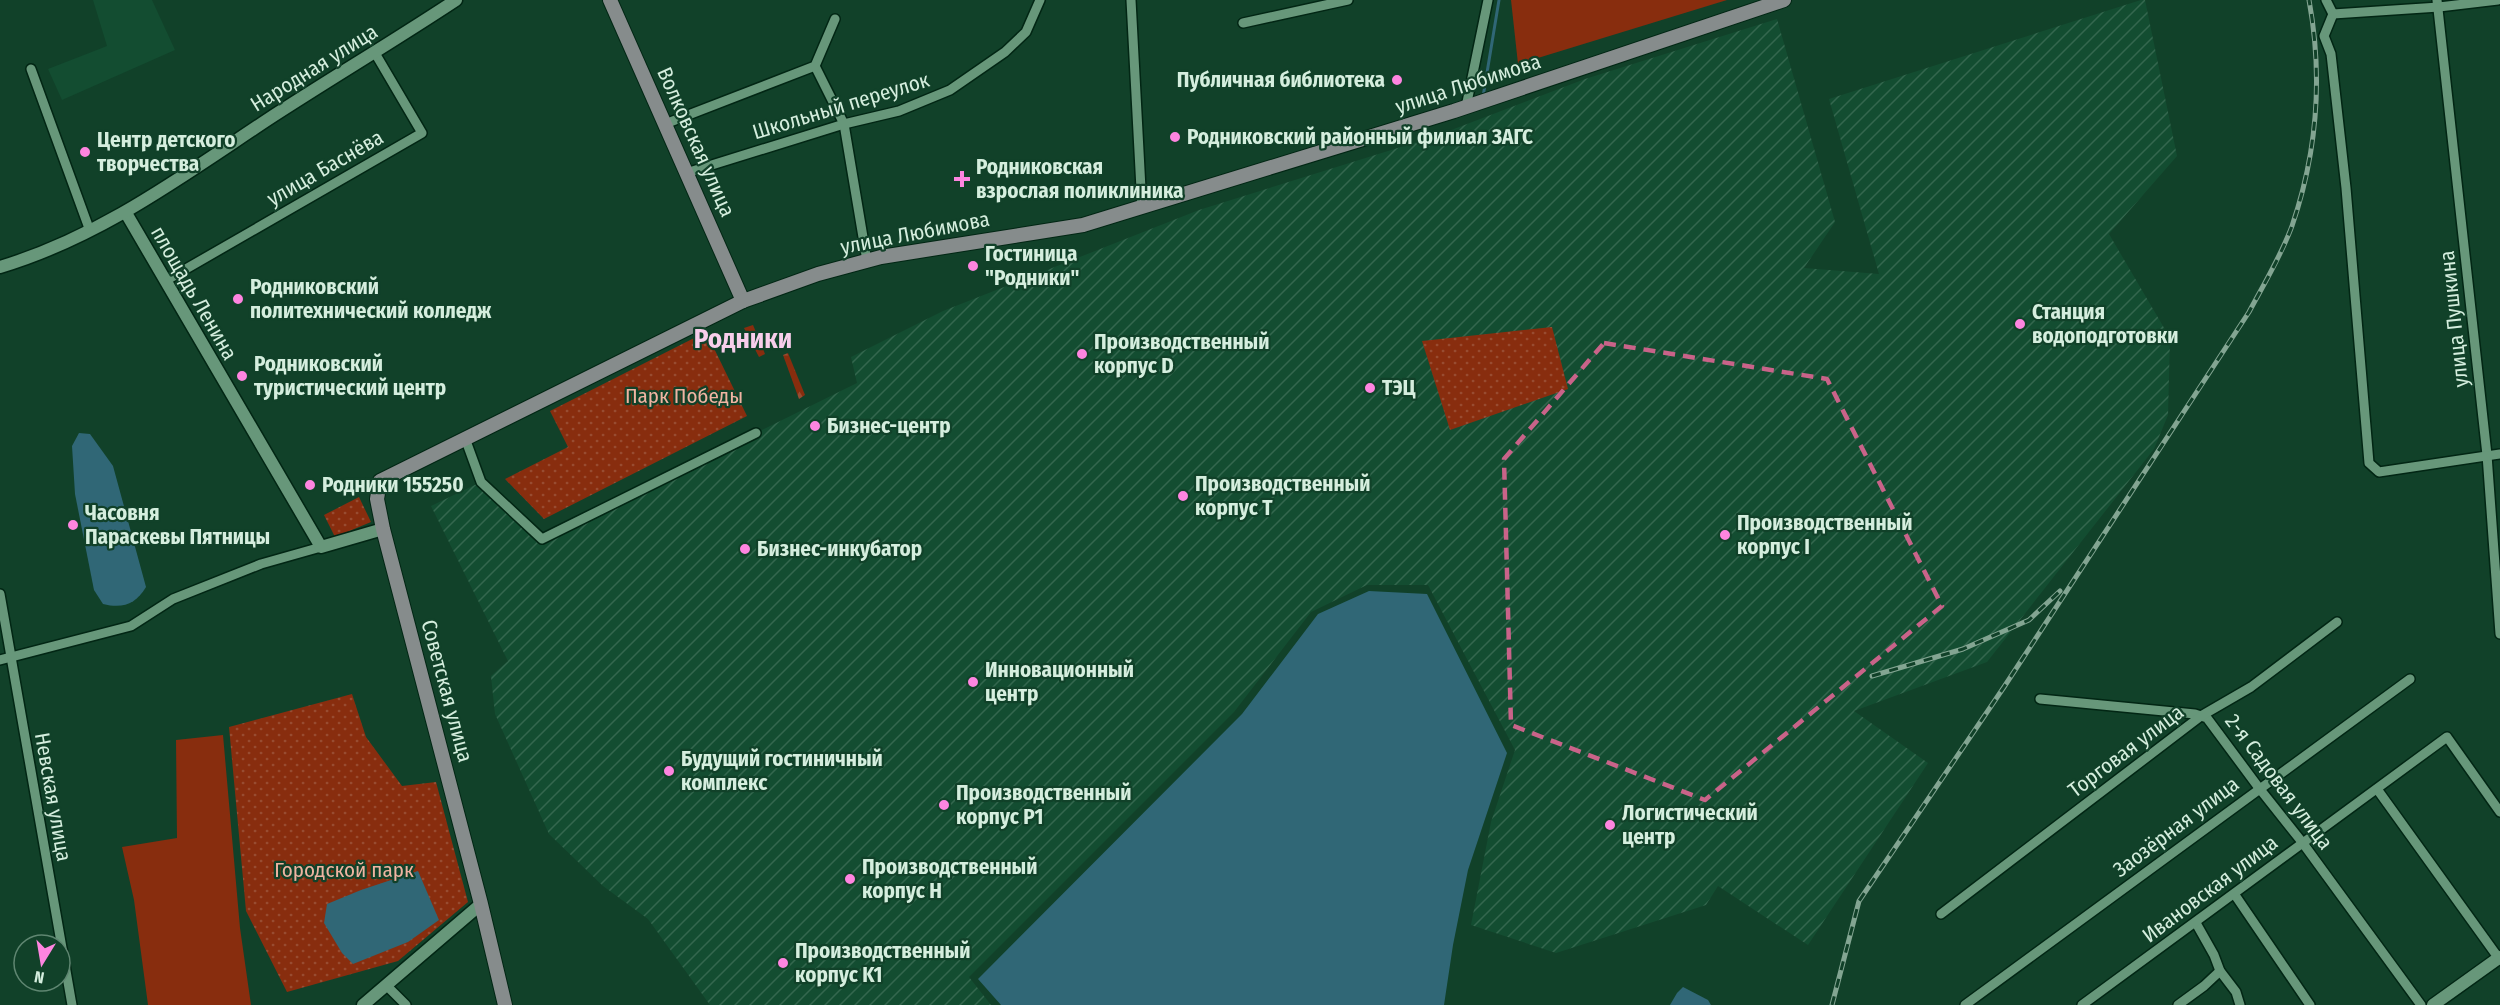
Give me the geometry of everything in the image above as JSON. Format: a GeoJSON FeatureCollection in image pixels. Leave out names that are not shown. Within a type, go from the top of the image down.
{"type":"FeatureCollection","features":[{"type":"Feature","properties":{"kind":"main road","name":"Волковская улица"},"geometry":{"type":"LineString","coordinates":[[610,0],[743,302]]}},
{"type":"Feature","properties":{"kind":"main road","name":"улица Любимова"},"geometry":{"type":"LineString","coordinates":[[743,302],[818,274],[867,261],[1083,225],[1142,208],[1476,104],[1784,0]]}},
{"type":"Feature","properties":{"kind":"main road","name":"Советская улица"},"geometry":{"type":"LineString","coordinates":[[505,1005],[481,904],[383,529],[377,499],[380,481],[743,302]]}},
{"type":"Feature","properties":{"kind":"street","name":"Народная улица"},"geometry":{"type":"LineString","coordinates":[[0,267],[30,258],[126,213],[456,0]]}},
{"type":"Feature","properties":{"kind":"street","name":"Школьный переулок"},"geometry":{"type":"LineString","coordinates":[[686,173],[844,124],[899,111],[950,90],[1005,52],[1026,32],[1040,0]]}},
{"type":"Feature","properties":{"kind":"street"},"geometry":{"type":"LineString","coordinates":[[1131,0],[1142,208]]}},
{"type":"Feature","properties":{"kind":"street"},"geometry":{"type":"LineString","coordinates":[[1243,23],[1348,0]]}},
{"type":"Feature","properties":{"kind":"street"},"geometry":{"type":"LineString","coordinates":[[1476,104],[1488,0]]}},
{"type":"Feature","properties":{"kind":"street"},"geometry":{"type":"LineString","coordinates":[[2326,0],[2332,14],[2324,36],[2331,54],[2346,188],[2369,463],[2379,472],[2500,454]]}},
{"type":"Feature","properties":{"kind":"street"},"geometry":{"type":"LineString","coordinates":[[2332,14],[2498,0]]}},
{"type":"Feature","properties":{"kind":"street","name":"улица Пушкина"},"geometry":{"type":"LineString","coordinates":[[2438,4],[2487,455],[2500,634]]}},
{"type":"Feature","properties":{"kind":"street"},"geometry":{"type":"LineString","coordinates":[[665,123],[815,66],[835,19]]}},
{"type":"Feature","properties":{"kind":"street","name":"улица Баснёва"},"geometry":{"type":"LineString","coordinates":[[165,281],[422,133],[375,53]]}},
{"type":"Feature","properties":{"kind":"street"},"geometry":{"type":"LineString","coordinates":[[815,66],[844,124],[867,261]]}},
{"type":"Feature","properties":{"kind":"street"},"geometry":{"type":"LineString","coordinates":[[31,69],[90,231]]}},
{"type":"Feature","properties":{"kind":"street","name":"площадь Ленина"},"geometry":{"type":"LineString","coordinates":[[126,213],[321,547]]}},
{"type":"Feature","properties":{"kind":"street"},"geometry":{"type":"LineString","coordinates":[[465,438],[481,482],[542,539],[756,433]]}},
{"type":"Feature","properties":{"kind":"street"},"geometry":{"type":"LineString","coordinates":[[0,660],[131,626],[172,599],[261,564],[383,529]]}},
{"type":"Feature","properties":{"kind":"street","name":"Невская улица"},"geometry":{"type":"LineString","coordinates":[[0,594],[72,1005]]}},
{"type":"Feature","properties":{"kind":"street","name":"Торговая улица"},"geometry":{"type":"LineString","coordinates":[[1941,914],[2201,716],[2251,687],[2337,622]]}},
{"type":"Feature","properties":{"kind":"street","name":"Заозёрная улица"},"geometry":{"type":"LineString","coordinates":[[1965,1005],[2410,679]]}},
{"type":"Feature","properties":{"kind":"street","name":"2-я Садовая улица"},"geometry":{"type":"LineString","coordinates":[[2040,699],[2208,718],[2421,1005]]}},
{"type":"Feature","properties":{"kind":"street","name":"Ивановская улица"},"geometry":{"type":"LineString","coordinates":[[2082,1005],[2235,895],[2302,842],[2446,737],[2500,812]]}},
{"type":"Feature","properties":{"kind":"street"},"geometry":{"type":"LineString","coordinates":[[2377,789],[2500,959],[2433,1005]]}},
{"type":"Feature","properties":{"kind":"street"},"geometry":{"type":"LineString","coordinates":[[2235,895],[2310,1005]]}},
{"type":"Feature","properties":{"kind":"street"},"geometry":{"type":"LineString","coordinates":[[363,1005],[481,904]]}},
{"type":"Feature","properties":{"kind":"street"},"geometry":{"type":"LineString","coordinates":[[2196,923],[2220,971],[2236,993],[2240,1005]]}},
{"type":"Feature","properties":{"kind":"street"},"geometry":{"type":"LineString","coordinates":[[2178,1005],[2220,971]]}},
{"type":"Feature","properties":{"kind":"street"},"geometry":{"type":"LineString","coordinates":[[387,986],[406,1005]]}},
{"type":"Feature","properties":{"kind":"highlighted area"},"geometry":{"type":"Polygon","coordinates":[[[1604,343],[1827,379],[1942,606],[1705,800],[1511,725],[1504,459],[1604,343]]]}},
{"type":"Feature","properties":{"kind":"shaded area"},"geometry":{"type":"Polygon","coordinates":[[[93,0],[152,0],[175,50],[62,100],[48,69],[107,46],[93,0]]]}},
{"type":"Feature","properties":{"kind":"shaded area"},"geometry":{"type":"Polygon","coordinates":[[[2145,0],[2177,156],[2109,234],[2170,338],[2168,415],[2154,449],[1987,662],[1854,711],[1928,763],[1808,945],[1718,886],[1706,905],[1556,953],[1471,925],[1491,822],[1515,750],[1428,585],[1367,585],[1311,612],[1234,712],[969,977],[991,1005],[710,1005],[648,919],[603,886],[549,834],[495,714],[491,676],[508,661],[431,506],[481,482],[542,539],[857,383],[851,357],[943,311],[1199,210],[1433,137],[1585,79],[1777,19],[1835,222],[1804,268],[1879,274],[1829,99],[2145,0]]]}},
{"type":"Feature","properties":{"kind":"green space"},"geometry":{"type":"Polygon","coordinates":[[[1511,0],[1727,0],[1518,64],[1511,0]]]}},
{"type":"Feature","properties":{"kind":"green space"},"geometry":{"type":"Polygon","coordinates":[[[753,325],[765,354],[759,357],[744,328],[753,325]]]}},
{"type":"Feature","properties":{"kind":"green space"},"geometry":{"type":"Polygon","coordinates":[[[1552,327],[1568,389],[1450,430],[1422,341],[1552,327]]]}},
{"type":"Feature","properties":{"kind":"green space","name":"Парк Победы"},"geometry":{"type":"Polygon","coordinates":[[[706,332],[747,416],[544,519],[505,479],[568,447],[550,411],[706,332]]]}},
{"type":"Feature","properties":{"kind":"green space"},"geometry":{"type":"Polygon","coordinates":[[[788,353],[805,395],[799,399],[783,355],[788,353]]]}},
{"type":"Feature","properties":{"kind":"green space"},"geometry":{"type":"Polygon","coordinates":[[[359,497],[371,522],[335,537],[324,515],[359,497]]]}},
{"type":"Feature","properties":{"kind":"green space","name":"Городской парк"},"geometry":{"type":"Polygon","coordinates":[[[352,694],[366,737],[402,786],[436,782],[468,902],[398,961],[287,992],[246,911],[229,727],[352,694]]]}},
{"type":"Feature","properties":{"kind":"green space"},"geometry":{"type":"Polygon","coordinates":[[[223,735],[240,928],[251,1005],[148,1005],[134,900],[122,847],[177,838],[176,740],[223,735]]]}},
{"type":"Feature","properties":{"kind":"water"},"geometry":{"type":"Polygon","coordinates":[[[79,433],[90,434],[113,466],[146,587],[138,598],[128,604],[117,606],[103,604],[94,590],[75,494],[72,446],[79,433]]]}},
{"type":"Feature","properties":{"kind":"water"},"geometry":{"type":"Polygon","coordinates":[[[1369,591],[1427,594],[1507,753],[1468,870],[1444,1005],[1001,1005],[978,979],[1242,714],[1318,614],[1369,591]]]}},
{"type":"Feature","properties":{"kind":"water"},"geometry":{"type":"Polygon","coordinates":[[[418,871],[439,920],[408,942],[353,964],[342,953],[324,923],[327,904],[418,871]]]}},
{"type":"Feature","properties":{"kind":"water"},"geometry":{"type":"Polygon","coordinates":[[[1683,987],[1708,1000],[1711,1005],[1670,1005],[1683,987]]]}},
{"type":"Feature","properties":{"kind":"waterway"},"geometry":{"type":"LineString","coordinates":[[1483,97],[1499,0]]}},
{"type":"Feature","properties":{"kind":"railway"},"geometry":{"type":"LineString","coordinates":[[1832,1005],[1859,901],[2004,687],[2249,312],[2283,248],[2292,226],[2307,171],[2315,114],[2316,57],[2309,0]]}},
{"type":"Feature","properties":{"kind":"railway"},"geometry":{"type":"LineString","coordinates":[[1872,676],[1963,649],[2029,620],[2060,591]]}},
{"type":"Feature","properties":{"kind":"place","name":"Публичная библиотека"},"geometry":{"type":"Point","coordinates":[1397,80]}},
{"type":"Feature","properties":{"kind":"place","name":"Родниковский районный филиал ЗАГС"},"geometry":{"type":"Point","coordinates":[1175,137]}},
{"type":"Feature","properties":{"kind":"place","name":"Центр детского творчества"},"geometry":{"type":"Point","coordinates":[85,152]}},
{"type":"Feature","properties":{"kind":"place","name":"Родниковская взрослая поликлиника"},"geometry":{"type":"Point","coordinates":[962,179]}},
{"type":"Feature","properties":{"kind":"place","name":"Гостиница \"Родники\""},"geometry":{"type":"Point","coordinates":[973,266]}},
{"type":"Feature","properties":{"kind":"place","name":"Родниковский политехнический колледж"},"geometry":{"type":"Point","coordinates":[238,299]}},
{"type":"Feature","properties":{"kind":"place","name":"Станция водоподготовки"},"geometry":{"type":"Point","coordinates":[2020,324]}},
{"type":"Feature","properties":{"kind":"place","name":"Производственный корпус D"},"geometry":{"type":"Point","coordinates":[1082,354]}},
{"type":"Feature","properties":{"kind":"place","name":"Родниковский туристический центр"},"geometry":{"type":"Point","coordinates":[242,376]}},
{"type":"Feature","properties":{"kind":"place","name":"ТЭЦ"},"geometry":{"type":"Point","coordinates":[1370,388]}},
{"type":"Feature","properties":{"kind":"place","name":"Бизнес-центр"},"geometry":{"type":"Point","coordinates":[815,426]}},
{"type":"Feature","properties":{"kind":"place","name":"Родники 155250"},"geometry":{"type":"Point","coordinates":[310,485]}},
{"type":"Feature","properties":{"kind":"place","name":"Производственный корпус T"},"geometry":{"type":"Point","coordinates":[1183,496]}},
{"type":"Feature","properties":{"kind":"place","name":"Часовня Параскевы Пятницы"},"geometry":{"type":"Point","coordinates":[73,525]}},
{"type":"Feature","properties":{"kind":"place","name":"Производственный корпус I"},"geometry":{"type":"Point","coordinates":[1725,535]}},
{"type":"Feature","properties":{"kind":"place","name":"Бизнес-инкубатор"},"geometry":{"type":"Point","coordinates":[745,549]}},
{"type":"Feature","properties":{"kind":"place","name":"Инновационный центр"},"geometry":{"type":"Point","coordinates":[973,682]}},
{"type":"Feature","properties":{"kind":"place","name":"Будущий гостиничный комплекс"},"geometry":{"type":"Point","coordinates":[669,771]}},
{"type":"Feature","properties":{"kind":"place","name":"Производственный корпус P1"},"geometry":{"type":"Point","coordinates":[944,805]}},
{"type":"Feature","properties":{"kind":"place","name":"Логистический центр"},"geometry":{"type":"Point","coordinates":[1610,825]}},
{"type":"Feature","properties":{"kind":"place","name":"Производственный корпус H"},"geometry":{"type":"Point","coordinates":[850,879]}},
{"type":"Feature","properties":{"kind":"place","name":"Производственный корпус K1"},"geometry":{"type":"Point","coordinates":[783,963]}},
{"type":"Feature","properties":{"kind":"district","name":"Родники"},"geometry":{"type":"Point","coordinates":[743,339]}}]}
